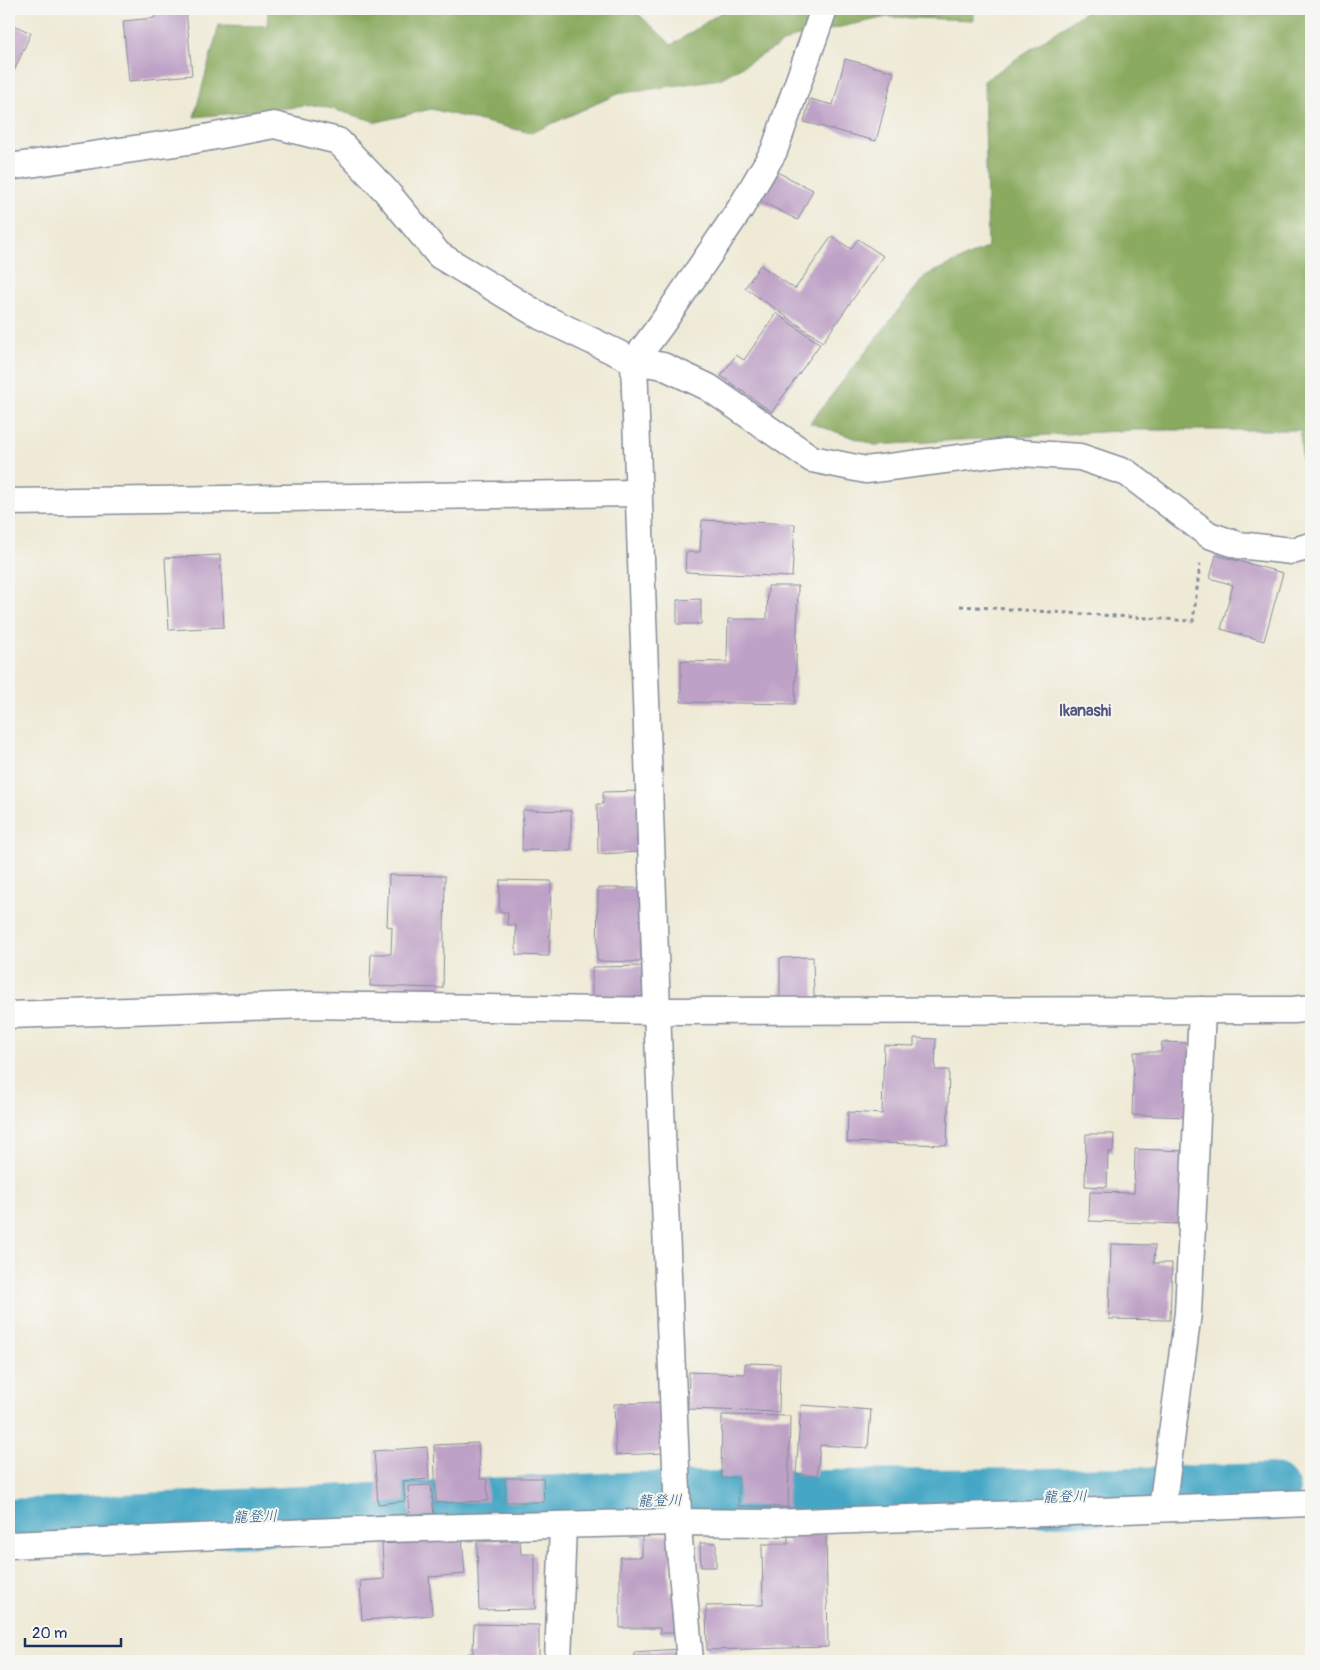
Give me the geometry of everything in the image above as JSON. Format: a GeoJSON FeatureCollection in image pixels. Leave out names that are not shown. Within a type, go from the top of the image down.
{"type":"FeatureCollection","features":[{"type":"Feature","properties":{"kind":"street"},"geometry":{"type":"LineString","coordinates":[[690,1661],[678,1522],[657,1011],[634,361],[661,325],[740,208],[774,151],[824,9]]}},
{"type":"Feature","properties":{"kind":"street"},"geometry":{"type":"LineString","coordinates":[[9,167],[190,141],[274,125],[338,141],[385,190],[439,255],[542,316],[634,361],[662,366],[708,387],[812,459],[866,470],[1007,452],[1080,457],[1127,472],[1209,535],[1238,545],[1292,551],[1311,546]]}},
{"type":"Feature","properties":{"kind":"street"},"geometry":{"type":"LineString","coordinates":[[9,502],[638,493]]}},
{"type":"Feature","properties":{"kind":"street"},"geometry":{"type":"LineString","coordinates":[[9,1015],[309,1005],[657,1011],[1293,1010],[1311,1008]]}},
{"type":"Feature","properties":{"kind":"street"},"geometry":{"type":"LineString","coordinates":[[1162,1508],[1188,1313],[1202,1010]]}},
{"type":"Feature","properties":{"kind":"street"},"geometry":{"type":"LineString","coordinates":[[9,1545],[383,1529],[678,1522],[774,1523],[1311,1503]]}},
{"type":"Feature","properties":{"kind":"street"},"geometry":{"type":"LineString","coordinates":[[558,1661],[563,1525]]}},
{"type":"Feature","properties":{"kind":"path"},"geometry":{"type":"LineString","coordinates":[[960,606],[1193,621],[1204,531]]}},
{"type":"Feature","properties":{"kind":"green space"},"geometry":{"type":"Polygon","coordinates":[[[268,9],[633,9],[672,45],[726,9],[974,9],[974,20],[887,17],[794,37],[720,79],[618,94],[531,133],[431,109],[377,122],[318,105],[194,117],[219,25],[267,26],[268,9]]]}},
{"type":"Feature","properties":{"kind":"green space"},"geometry":{"type":"Polygon","coordinates":[[[1089,9],[1311,9],[1311,512],[1306,512],[1300,430],[1136,430],[875,445],[810,423],[925,276],[988,247],[984,81],[1089,9]]]}},
{"type":"Feature","properties":{"kind":"building"},"geometry":{"type":"Polygon","coordinates":[[[186,9],[192,75],[129,81],[123,21],[155,18],[154,10],[186,9]]]}},
{"type":"Feature","properties":{"kind":"building"},"geometry":{"type":"Polygon","coordinates":[[[9,23],[31,33],[9,82],[9,23]]]}},
{"type":"Feature","properties":{"kind":"building"},"geometry":{"type":"Polygon","coordinates":[[[845,59],[894,72],[876,141],[804,122],[810,99],[833,105],[845,59]]]}},
{"type":"Feature","properties":{"kind":"building"},"geometry":{"type":"Polygon","coordinates":[[[775,171],[813,190],[798,220],[760,201],[775,171]]]}},
{"type":"Feature","properties":{"kind":"building"},"geometry":{"type":"Polygon","coordinates":[[[832,236],[851,249],[858,239],[883,256],[823,342],[745,288],[760,265],[795,289],[832,236]]]}},
{"type":"Feature","properties":{"kind":"building"},"geometry":{"type":"Polygon","coordinates":[[[776,313],[820,344],[772,412],[721,376],[736,355],[744,360],[776,313]]]}},
{"type":"Feature","properties":{"kind":"building"},"geometry":{"type":"Polygon","coordinates":[[[702,520],[795,524],[792,577],[685,572],[686,552],[700,552],[702,520]]]}},
{"type":"Feature","properties":{"kind":"building"},"geometry":{"type":"Polygon","coordinates":[[[220,555],[224,627],[169,630],[165,558],[220,555]]]}},
{"type":"Feature","properties":{"kind":"building"},"geometry":{"type":"Polygon","coordinates":[[[1216,555],[1283,573],[1264,641],[1221,629],[1233,585],[1210,578],[1216,555]]]}},
{"type":"Feature","properties":{"kind":"building"},"geometry":{"type":"Polygon","coordinates":[[[768,586],[798,586],[795,704],[681,702],[681,661],[727,662],[728,619],[767,619],[768,586]]]}},
{"type":"Feature","properties":{"kind":"building"},"geometry":{"type":"Polygon","coordinates":[[[701,599],[701,624],[677,624],[677,600],[701,599]]]}},
{"type":"Feature","properties":{"kind":"building"},"geometry":{"type":"Polygon","coordinates":[[[637,791],[639,852],[598,854],[597,804],[603,804],[603,792],[637,791]]]}},
{"type":"Feature","properties":{"kind":"building"},"geometry":{"type":"Polygon","coordinates":[[[523,810],[571,811],[571,851],[522,850],[523,810]]]}},
{"type":"Feature","properties":{"kind":"building"},"geometry":{"type":"Polygon","coordinates":[[[389,875],[445,876],[443,988],[370,986],[371,954],[391,954],[392,927],[387,926],[389,875]]]}},
{"type":"Feature","properties":{"kind":"building"},"geometry":{"type":"Polygon","coordinates":[[[500,880],[551,881],[549,956],[516,955],[516,925],[507,925],[508,912],[499,912],[500,880]]]}},
{"type":"Feature","properties":{"kind":"building"},"geometry":{"type":"Polygon","coordinates":[[[598,888],[641,888],[640,962],[597,961],[598,888]]]}},
{"type":"Feature","properties":{"kind":"building"},"geometry":{"type":"Polygon","coordinates":[[[813,957],[814,998],[780,999],[780,958],[813,957]]]}},
{"type":"Feature","properties":{"kind":"building"},"geometry":{"type":"Polygon","coordinates":[[[648,966],[648,1001],[592,1001],[592,967],[648,966]]]}},
{"type":"Feature","properties":{"kind":"building"},"geometry":{"type":"Polygon","coordinates":[[[914,1038],[936,1039],[935,1070],[949,1070],[947,1145],[847,1142],[848,1112],[882,1114],[884,1045],[914,1046],[914,1038]]]}},
{"type":"Feature","properties":{"kind":"building"},"geometry":{"type":"Polygon","coordinates":[[[1162,1042],[1191,1043],[1188,1117],[1132,1115],[1134,1052],[1161,1052],[1162,1042]]]}},
{"type":"Feature","properties":{"kind":"building"},"geometry":{"type":"Polygon","coordinates":[[[1086,1134],[1114,1134],[1113,1152],[1108,1152],[1107,1187],[1085,1186],[1086,1134]]]}},
{"type":"Feature","properties":{"kind":"building"},"geometry":{"type":"Polygon","coordinates":[[[1135,1149],[1184,1151],[1182,1224],[1089,1221],[1090,1192],[1134,1193],[1135,1149]]]}},
{"type":"Feature","properties":{"kind":"building"},"geometry":{"type":"Polygon","coordinates":[[[1111,1244],[1155,1245],[1154,1263],[1172,1263],[1170,1320],[1109,1319],[1111,1244]]]}},
{"type":"Feature","properties":{"kind":"building"},"geometry":{"type":"Polygon","coordinates":[[[745,1363],[780,1364],[779,1412],[688,1409],[689,1372],[745,1374],[745,1363]]]}},
{"type":"Feature","properties":{"kind":"building"},"geometry":{"type":"Polygon","coordinates":[[[664,1402],[666,1453],[616,1455],[614,1404],[664,1402]]]}},
{"type":"Feature","properties":{"kind":"building"},"geometry":{"type":"Polygon","coordinates":[[[801,1405],[871,1410],[868,1448],[820,1445],[817,1476],[796,1474],[801,1405]]]}},
{"type":"Feature","properties":{"kind":"building"},"geometry":{"type":"Polygon","coordinates":[[[722,1415],[790,1416],[788,1507],[738,1506],[739,1478],[721,1478],[722,1415]]]}},
{"type":"Feature","properties":{"kind":"building"},"geometry":{"type":"Polygon","coordinates":[[[478,1443],[480,1479],[487,1479],[488,1501],[436,1503],[434,1445],[478,1443]]]}},
{"type":"Feature","properties":{"kind":"building"},"geometry":{"type":"Polygon","coordinates":[[[427,1447],[429,1479],[403,1481],[405,1501],[378,1504],[374,1451],[427,1447]]]}},
{"type":"Feature","properties":{"kind":"building"},"geometry":{"type":"Polygon","coordinates":[[[505,1478],[543,1478],[544,1502],[505,1502],[505,1478]]]}},
{"type":"Feature","properties":{"kind":"building"},"geometry":{"type":"Polygon","coordinates":[[[431,1485],[434,1516],[410,1518],[408,1486],[431,1485]]]}},
{"type":"Feature","properties":{"kind":"building"},"geometry":{"type":"Polygon","coordinates":[[[676,1534],[669,1572],[670,1594],[681,1594],[681,1633],[660,1633],[660,1628],[620,1628],[620,1557],[642,1557],[642,1535],[676,1534]]]}},
{"type":"Feature","properties":{"kind":"building"},"geometry":{"type":"Polygon","coordinates":[[[788,1534],[826,1534],[828,1647],[707,1650],[706,1606],[763,1605],[762,1544],[788,1544],[788,1534]]]}},
{"type":"Feature","properties":{"kind":"building"},"geometry":{"type":"Polygon","coordinates":[[[462,1538],[465,1574],[429,1577],[432,1615],[362,1620],[360,1581],[384,1579],[382,1544],[462,1538]]]}},
{"type":"Feature","properties":{"kind":"building"},"geometry":{"type":"Polygon","coordinates":[[[520,1541],[521,1554],[535,1554],[535,1609],[479,1610],[477,1542],[520,1541]]]}},
{"type":"Feature","properties":{"kind":"building"},"geometry":{"type":"Polygon","coordinates":[[[700,1543],[716,1543],[716,1567],[701,1567],[700,1543]]]}},
{"type":"Feature","properties":{"kind":"building"},"geometry":{"type":"Polygon","coordinates":[[[474,1624],[539,1625],[539,1661],[466,1661],[466,1654],[473,1653],[474,1624]]]}},
{"type":"Feature","properties":{"kind":"building"},"geometry":{"type":"Polygon","coordinates":[[[679,1649],[679,1661],[634,1661],[634,1652],[679,1649]]]}},
{"type":"Feature","properties":{"kind":"waterway","name":"龍登川"},"geometry":{"type":"LineString","coordinates":[[9,1528],[624,1501],[1138,1496],[1271,1492]]}},
{"type":"Feature","properties":{"kind":"district","name":"Ikanashi"},"geometry":{"type":"Point","coordinates":[1085,711]}}]}
